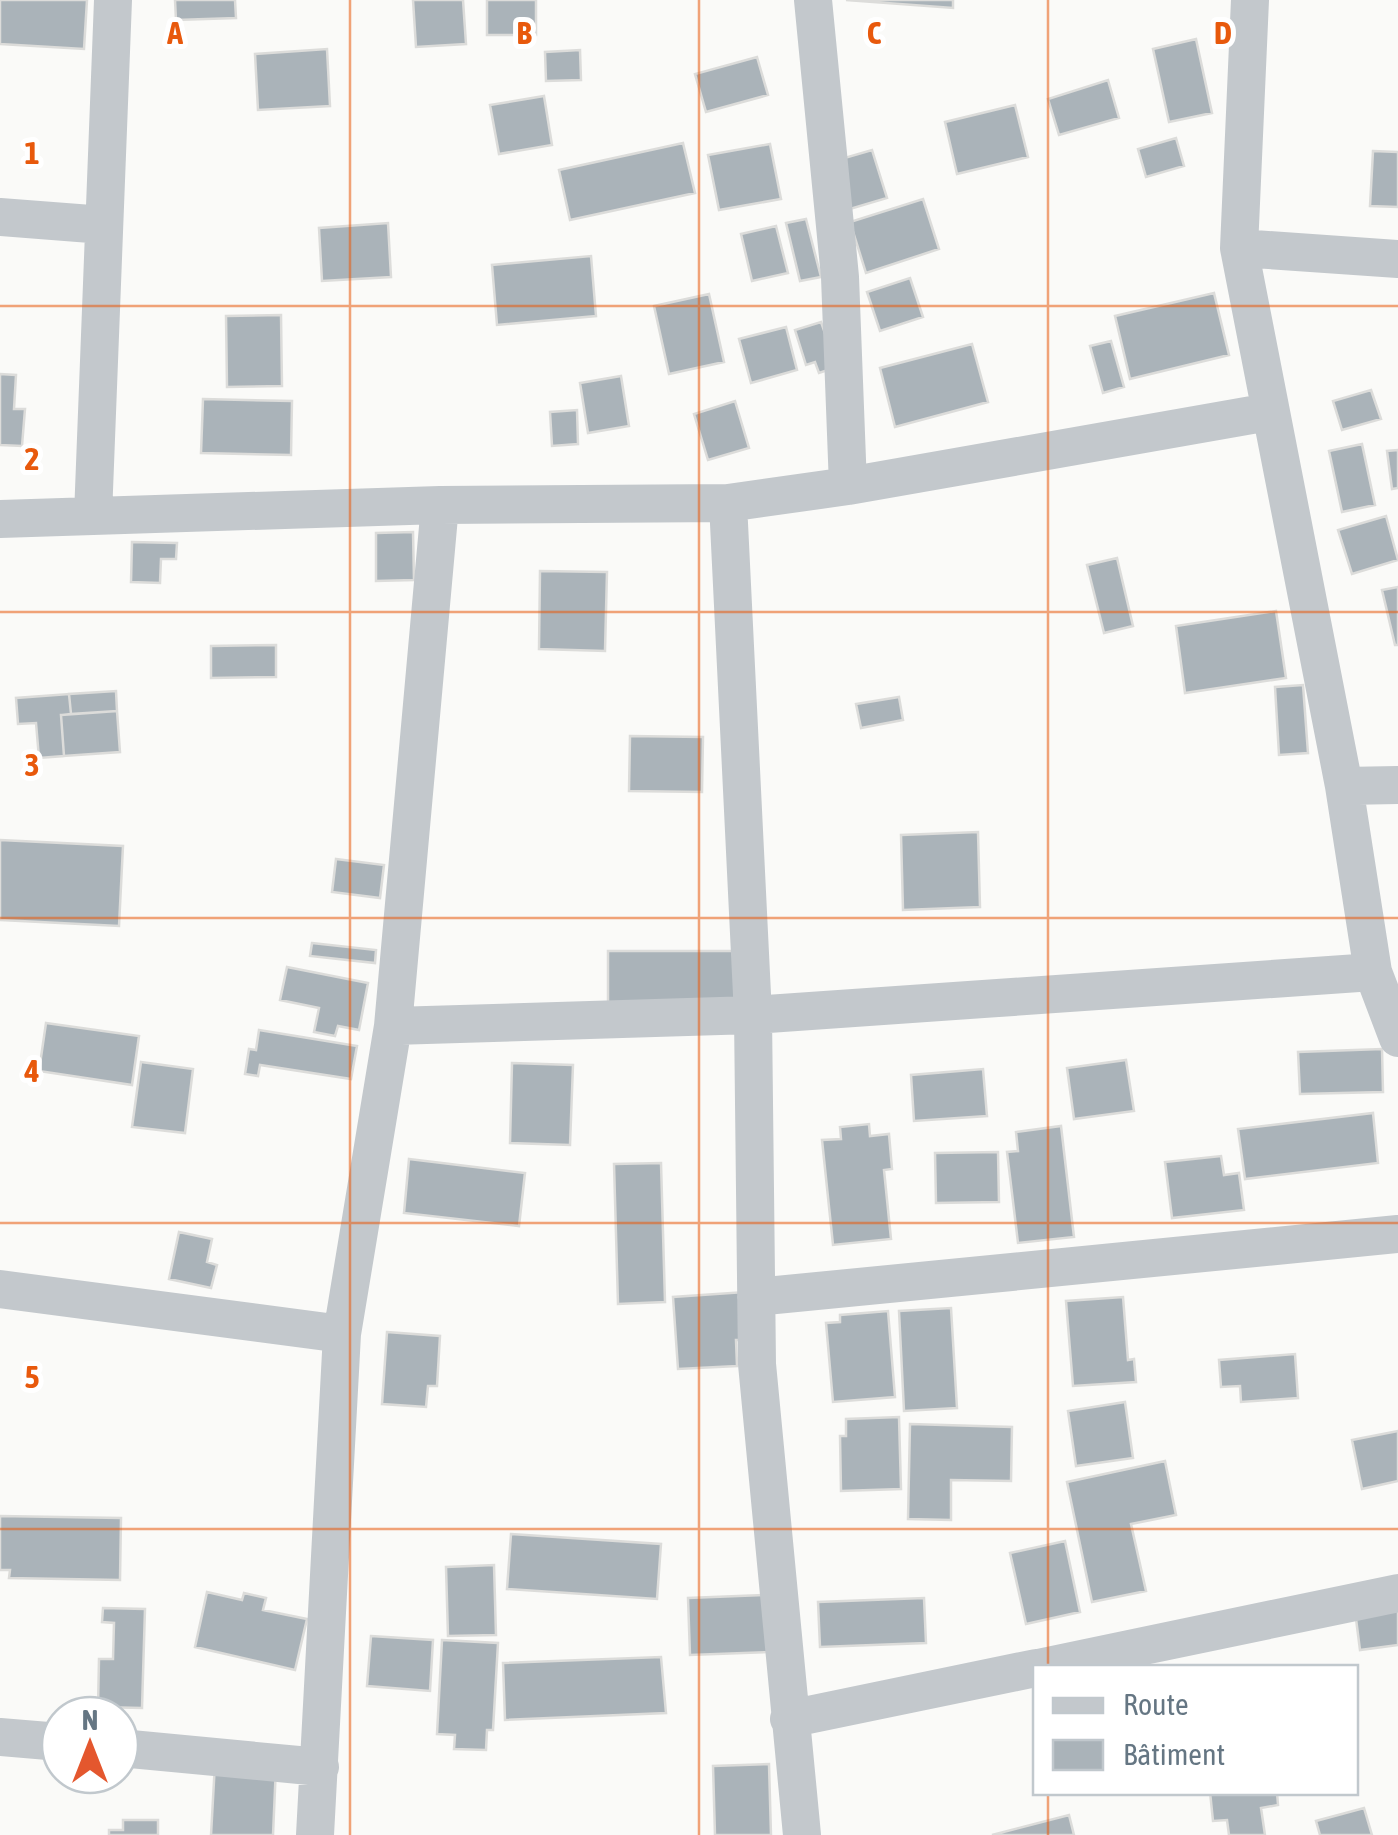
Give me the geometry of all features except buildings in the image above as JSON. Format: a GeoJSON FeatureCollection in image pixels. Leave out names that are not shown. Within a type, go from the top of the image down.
{"type":"FeatureCollection","features":[{"type":"Feature","properties":{"kind":"street"},"geometry":{"type":"LineString","coordinates":[[92,516],[113,0]]}},
{"type":"Feature","properties":{"kind":"street"},"geometry":{"type":"LineString","coordinates":[[814,0],[840,277],[848,486]]}},
{"type":"Feature","properties":{"kind":"street"},"geometry":{"type":"LineString","coordinates":[[1250,0],[1239,248],[1344,786],[1372,972],[1398,1038]]}},
{"type":"Feature","properties":{"kind":"street"},"geometry":{"type":"LineString","coordinates":[[0,216],[104,224]]}},
{"type":"Feature","properties":{"kind":"street"},"geometry":{"type":"LineString","coordinates":[[1239,248],[1398,259]]}},
{"type":"Feature","properties":{"kind":"street"},"geometry":{"type":"LineString","coordinates":[[0,519],[440,505],[728,503],[848,486],[1269,412]]}},
{"type":"Feature","properties":{"kind":"street"},"geometry":{"type":"LineString","coordinates":[[728,503],[754,1015],[758,1364],[802,1835]]}},
{"type":"Feature","properties":{"kind":"street"},"geometry":{"type":"LineString","coordinates":[[315,1835],[342,1334],[392,1026],[440,505]]}},
{"type":"Feature","properties":{"kind":"street"},"geometry":{"type":"LineString","coordinates":[[1344,786],[1398,785]]}},
{"type":"Feature","properties":{"kind":"street"},"geometry":{"type":"LineString","coordinates":[[392,1026],[754,1015],[1372,972]]}},
{"type":"Feature","properties":{"kind":"street"},"geometry":{"type":"LineString","coordinates":[[756,1296],[1398,1234]]}},
{"type":"Feature","properties":{"kind":"street"},"geometry":{"type":"LineString","coordinates":[[0,1289],[342,1334]]}},
{"type":"Feature","properties":{"kind":"street"},"geometry":{"type":"LineString","coordinates":[[1051,1665],[1398,1593]]}},
{"type":"Feature","properties":{"kind":"street"},"geometry":{"type":"LineString","coordinates":[[789,1719],[1033,1669]]}},
{"type":"Feature","properties":{"kind":"street"},"geometry":{"type":"LineString","coordinates":[[0,1737],[40,1740]]}},
{"type":"Feature","properties":{"kind":"street"},"geometry":{"type":"LineString","coordinates":[[140,1750],[320,1768]]}}]}
